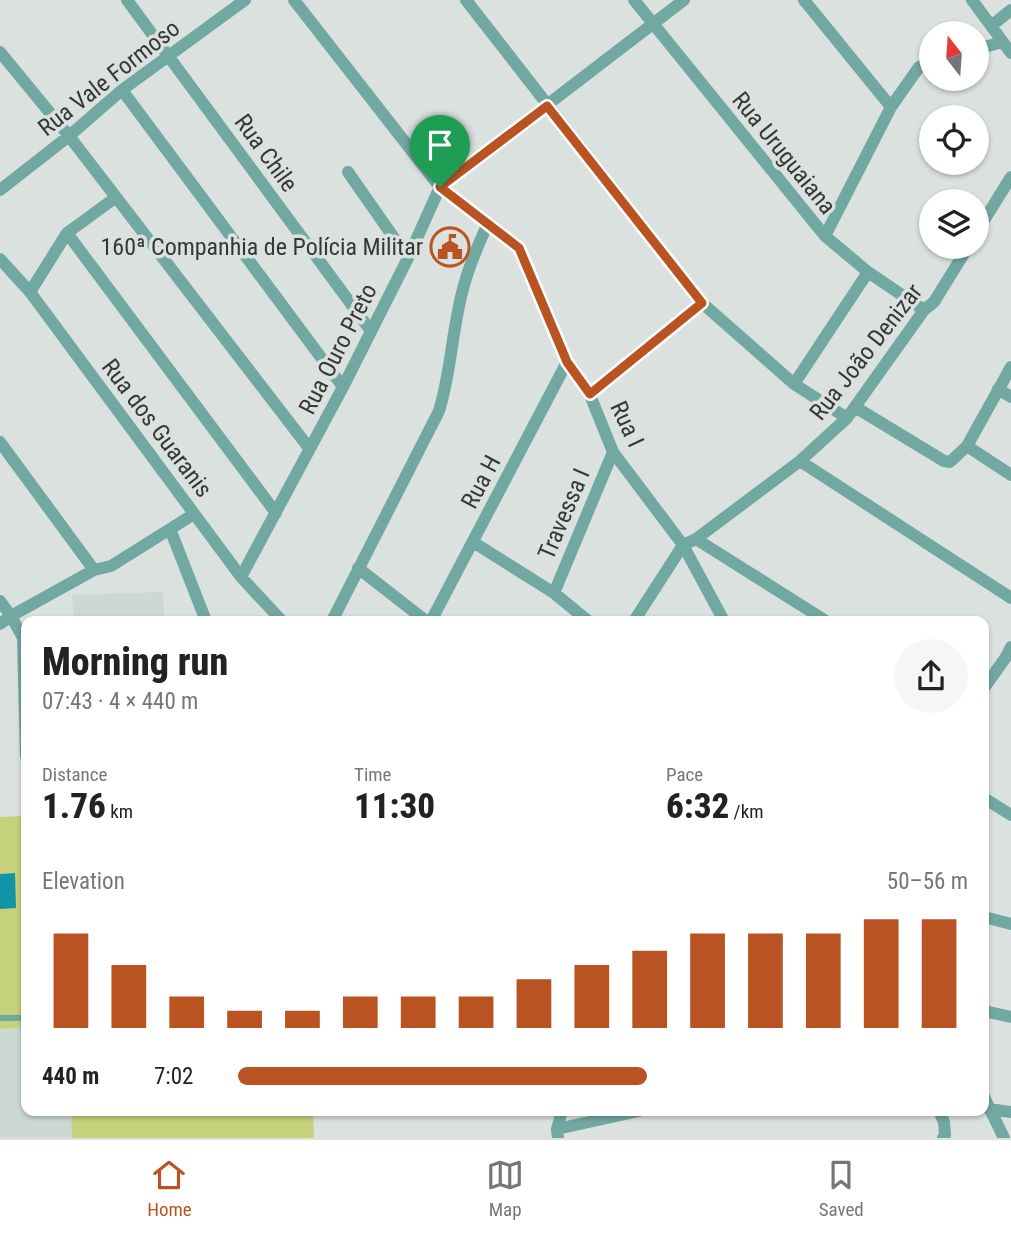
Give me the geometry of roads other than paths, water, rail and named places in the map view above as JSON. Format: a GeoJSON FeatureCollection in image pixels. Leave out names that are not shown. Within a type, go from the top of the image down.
{"type":"FeatureCollection","features":[{"type":"Feature","properties":{"kind":"street","name":"Rua Chile"},"geometry":{"type":"LineString","coordinates":[[127,0],[371,331]]}},
{"type":"Feature","properties":{"kind":"street","name":"Rua Vale Formoso"},"geometry":{"type":"LineString","coordinates":[[0,190],[122,90],[246,0]]}},
{"type":"Feature","properties":{"kind":"street","name":"Rua I"},"geometry":{"type":"LineString","coordinates":[[294,0],[440,187],[519,248],[567,362],[590,394],[613,452],[683,545],[721,616]]}},
{"type":"Feature","properties":{"kind":"street"},"geometry":{"type":"LineString","coordinates":[[466,0],[702,303],[794,384],[847,418]]}},
{"type":"Feature","properties":{"kind":"street","name":"Rua Uruguaiana"},"geometry":{"type":"LineString","coordinates":[[634,0],[825,236],[868,272],[924,310]]}},
{"type":"Feature","properties":{"kind":"street","name":"Rua Ouro Preto"},"geometry":{"type":"LineString","coordinates":[[241,577],[344,387],[440,187],[684,0]]}},
{"type":"Feature","properties":{"kind":"street"},"geometry":{"type":"LineString","coordinates":[[804,0],[891,107]]}},
{"type":"Feature","properties":{"kind":"street"},"geometry":{"type":"LineString","coordinates":[[972,0],[1011,53]]}},
{"type":"Feature","properties":{"kind":"street"},"geometry":{"type":"LineString","coordinates":[[991,26],[1011,10]]}},
{"type":"Feature","properties":{"kind":"street"},"geometry":{"type":"LineString","coordinates":[[989,46],[1003,42]]}},
{"type":"Feature","properties":{"kind":"street"},"geometry":{"type":"LineString","coordinates":[[0,52],[69,136],[309,448]]}},
{"type":"Feature","properties":{"kind":"street"},"geometry":{"type":"LineString","coordinates":[[825,236],[891,107],[919,66]]}},
{"type":"Feature","properties":{"kind":"street"},"geometry":{"type":"LineString","coordinates":[[122,90],[344,387]]}},
{"type":"Feature","properties":{"kind":"street"},"geometry":{"type":"LineString","coordinates":[[348,172],[408,258]]}},
{"type":"Feature","properties":{"kind":"street"},"geometry":{"type":"LineString","coordinates":[[989,212],[1011,177]]}},
{"type":"Feature","properties":{"kind":"street"},"geometry":{"type":"LineString","coordinates":[[30,292],[67,233],[115,198]]}},
{"type":"Feature","properties":{"kind":"street"},"geometry":{"type":"LineString","coordinates":[[334,616],[439,411],[447,384],[465,281],[487,225]]}},
{"type":"Feature","properties":{"kind":"street"},"geometry":{"type":"LineString","coordinates":[[67,233],[276,513]]}},
{"type":"Feature","properties":{"kind":"street","name":"Rua dos Guaranis"},"geometry":{"type":"LineString","coordinates":[[0,259],[30,292],[241,577],[277,616]]}},
{"type":"Feature","properties":{"kind":"street","name":"Rua João Denizar"},"geometry":{"type":"LineString","coordinates":[[683,545],[696,539],[800,461],[847,418],[924,310],[934,302],[961,259]]}},
{"type":"Feature","properties":{"kind":"street"},"geometry":{"type":"LineString","coordinates":[[794,384],[868,272]]}},
{"type":"Feature","properties":{"kind":"street"},"geometry":{"type":"LineString","coordinates":[[590,394],[702,303]]}},
{"type":"Feature","properties":{"kind":"street","name":"Rua H"},"geometry":{"type":"LineString","coordinates":[[432,616],[567,362]]}},
{"type":"Feature","properties":{"kind":"street"},"geometry":{"type":"LineString","coordinates":[[855,407],[944,461],[950,462],[967,446],[1011,367]]}},
{"type":"Feature","properties":{"kind":"street"},"geometry":{"type":"LineString","coordinates":[[998,388],[1011,397]]}},
{"type":"Feature","properties":{"kind":"street"},"geometry":{"type":"LineString","coordinates":[[0,442],[94,570]]}},
{"type":"Feature","properties":{"kind":"street"},"geometry":{"type":"LineString","coordinates":[[967,446],[1011,475]]}},
{"type":"Feature","properties":{"kind":"street","name":"Travessa I"},"geometry":{"type":"LineString","coordinates":[[554,593],[613,452]]}},
{"type":"Feature","properties":{"kind":"street"},"geometry":{"type":"LineString","coordinates":[[800,461],[1011,598]]}},
{"type":"Feature","properties":{"kind":"street"},"geometry":{"type":"LineString","coordinates":[[0,624],[94,570],[111,566],[194,514]]}},
{"type":"Feature","properties":{"kind":"street"},"geometry":{"type":"LineString","coordinates":[[170,529],[204,616]]}},
{"type":"Feature","properties":{"kind":"street"},"geometry":{"type":"LineString","coordinates":[[696,539],[818,616]]}},
{"type":"Feature","properties":{"kind":"street"},"geometry":{"type":"LineString","coordinates":[[473,542],[554,593],[582,616]]}},
{"type":"Feature","properties":{"kind":"street"},"geometry":{"type":"LineString","coordinates":[[637,616],[683,545]]}},
{"type":"Feature","properties":{"kind":"street"},"geometry":{"type":"LineString","coordinates":[[358,568],[422,616]]}},
{"type":"Feature","properties":{"kind":"street"},"geometry":{"type":"LineString","coordinates":[[0,601],[21,634]]}},
{"type":"Feature","properties":{"kind":"street"},"geometry":{"type":"LineString","coordinates":[[989,681],[1009,655]]}},
{"type":"Feature","properties":{"kind":"street"},"geometry":{"type":"LineString","coordinates":[[989,801],[1011,815]]}},
{"type":"Feature","properties":{"kind":"street"},"geometry":{"type":"LineString","coordinates":[[989,917],[1011,924]]}},
{"type":"Feature","properties":{"kind":"street"},"geometry":{"type":"LineString","coordinates":[[989,1012],[1011,1017]]}},
{"type":"Feature","properties":{"kind":"street"},"geometry":{"type":"LineString","coordinates":[[989,1104],[1011,1112]]}},
{"type":"Feature","properties":{"kind":"street"},"geometry":{"type":"LineString","coordinates":[[989,1109],[1004,1138]]}},
{"type":"Feature","properties":{"kind":"street"},"geometry":{"type":"LineString","coordinates":[[557,1133],[620,1116]]}},
{"type":"Feature","properties":{"kind":"street"},"geometry":{"type":"LineString","coordinates":[[941,1116],[946,1135],[943,1138]]}},
{"type":"Feature","properties":{"kind":"lane"},"geometry":{"type":"LineString","coordinates":[[0,1018],[21,1018]]}},
{"type":"Feature","properties":{"kind":"water"},"geometry":{"type":"Polygon","coordinates":[[[15,873],[16,908],[0,909],[0,874],[15,873]]]}},
{"type":"Feature","properties":{"kind":"place","name":"160ª Companhia de Polícia Militar"},"geometry":{"type":"Point","coordinates":[450,247]}}]}
